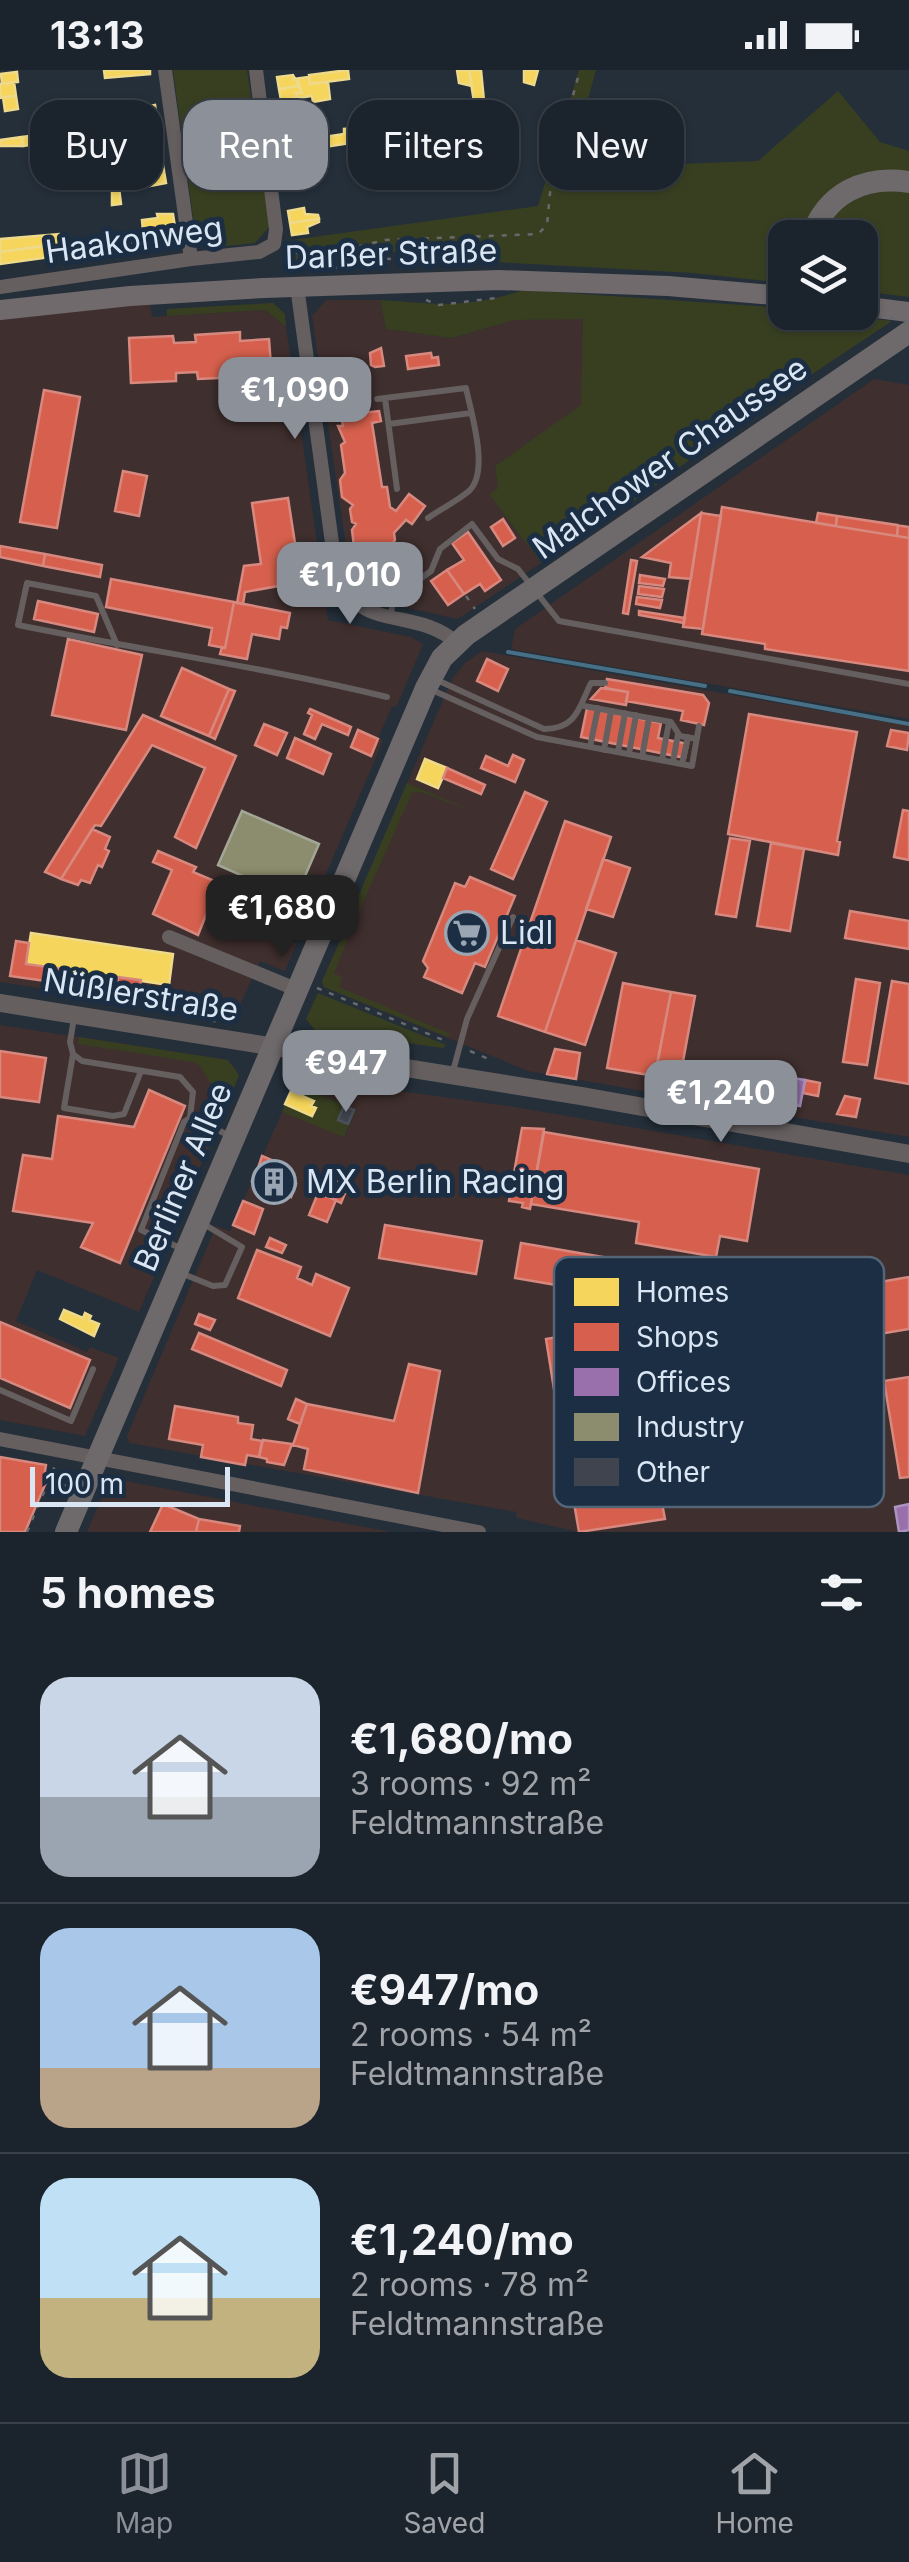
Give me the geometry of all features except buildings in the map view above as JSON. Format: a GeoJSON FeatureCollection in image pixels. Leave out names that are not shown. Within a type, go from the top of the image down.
{"type":"FeatureCollection","features":[{"type":"Feature","properties":{"kind":"main road"},"geometry":{"type":"LineString","coordinates":[[819,220],[848,190],[871,181],[909,182]]}},
{"type":"Feature","properties":{"kind":"main road","name":"Darßer Straße"},"geometry":{"type":"LineString","coordinates":[[0,310],[125,296],[297,286],[544,280],[768,295]]}},
{"type":"Feature","properties":{"kind":"main road"},"geometry":{"type":"LineString","coordinates":[[878,308],[909,312]]}},
{"type":"Feature","properties":{"kind":"main road","name":"Malchower Chaussee"},"geometry":{"type":"LineString","coordinates":[[462,639],[909,332]]}},
{"type":"Feature","properties":{"kind":"main road","name":"Berliner Allee"},"geometry":{"type":"LineString","coordinates":[[66,1532],[273,1048],[307,989],[330,915],[429,682],[442,658],[462,639]]}},
{"type":"Feature","properties":{"kind":"street"},"geometry":{"type":"LineString","coordinates":[[165,70],[191,259]]}},
{"type":"Feature","properties":{"kind":"street","name":"Haakonweg"},"geometry":{"type":"LineString","coordinates":[[0,286],[258,252],[274,244],[276,229],[256,70]]}},
{"type":"Feature","properties":{"kind":"street"},"geometry":{"type":"LineString","coordinates":[[297,286],[337,574],[354,603],[372,614],[433,627],[462,639]]}},
{"type":"Feature","properties":{"kind":"street"},"geometry":{"type":"LineString","coordinates":[[168,937],[307,989]]}},
{"type":"Feature","properties":{"kind":"street","name":"Nüßlerstraße"},"geometry":{"type":"LineString","coordinates":[[0,1003],[909,1154]]}},
{"type":"Feature","properties":{"kind":"street"},"geometry":{"type":"LineString","coordinates":[[0,1439],[479,1532]]}},
{"type":"Feature","properties":{"kind":"lane"},"geometry":{"type":"LineString","coordinates":[[397,489],[389,424],[381,398],[466,388],[479,456],[473,488],[428,518]]}},
{"type":"Feature","properties":{"kind":"lane"},"geometry":{"type":"LineString","coordinates":[[389,424],[471,414]]}},
{"type":"Feature","properties":{"kind":"lane"},"geometry":{"type":"LineString","coordinates":[[390,618],[394,598],[431,571],[440,549],[472,524],[498,559],[518,569],[559,620],[909,684]]}},
{"type":"Feature","properties":{"kind":"lane"},"geometry":{"type":"LineString","coordinates":[[117,645],[96,596],[27,583],[18,625],[117,645],[387,697]]}},
{"type":"Feature","properties":{"kind":"lane"},"geometry":{"type":"LineString","coordinates":[[429,682],[544,729],[563,728],[584,706],[591,683],[604,684]]}},
{"type":"Feature","properties":{"kind":"lane"},"geometry":{"type":"LineString","coordinates":[[429,682],[537,737],[692,766],[699,726]]}},
{"type":"Feature","properties":{"kind":"lane"},"geometry":{"type":"LineString","coordinates":[[584,706],[669,722],[678,733],[697,739]]}},
{"type":"Feature","properties":{"kind":"lane"},"geometry":{"type":"LineString","coordinates":[[590,747],[598,708]]}},
{"type":"Feature","properties":{"kind":"lane"},"geometry":{"type":"LineString","coordinates":[[604,750],[611,711]]}},
{"type":"Feature","properties":{"kind":"lane"},"geometry":{"type":"LineString","coordinates":[[618,752],[625,714]]}},
{"type":"Feature","properties":{"kind":"lane"},"geometry":{"type":"LineString","coordinates":[[629,754],[636,716]]}},
{"type":"Feature","properties":{"kind":"lane"},"geometry":{"type":"LineString","coordinates":[[642,757],[649,718]]}},
{"type":"Feature","properties":{"kind":"lane"},"geometry":{"type":"LineString","coordinates":[[662,760],[669,722]]}},
{"type":"Feature","properties":{"kind":"lane"},"geometry":{"type":"LineString","coordinates":[[673,762],[678,733]]}},
{"type":"Feature","properties":{"kind":"lane"},"geometry":{"type":"LineString","coordinates":[[682,764],[688,737]]}},
{"type":"Feature","properties":{"kind":"lane"},"geometry":{"type":"LineString","coordinates":[[330,915],[353,925]]}},
{"type":"Feature","properties":{"kind":"lane"},"geometry":{"type":"LineString","coordinates":[[452,1076],[467,1019],[513,916]]}},
{"type":"Feature","properties":{"kind":"lane"},"geometry":{"type":"LineString","coordinates":[[74,1014],[70,1042],[73,1054],[64,1108],[113,1116],[124,1114],[142,1071]]}},
{"type":"Feature","properties":{"kind":"lane"},"geometry":{"type":"LineString","coordinates":[[73,1054],[82,1061],[180,1077],[192,1092],[190,1118]]}},
{"type":"Feature","properties":{"kind":"lane"},"geometry":{"type":"LineString","coordinates":[[190,1118],[234,1138]]}},
{"type":"Feature","properties":{"kind":"lane"},"geometry":{"type":"LineString","coordinates":[[190,1118],[184,1122],[140,1230],[213,1286],[226,1285],[242,1247],[199,1221]]}},
{"type":"Feature","properties":{"kind":"lane"},"geometry":{"type":"LineString","coordinates":[[0,1390],[72,1421],[93,1369]]}},
{"type":"Feature","properties":{"kind":"path"},"geometry":{"type":"LineString","coordinates":[[258,252],[318,256],[385,240],[538,234],[547,225],[552,172],[580,70]]}},
{"type":"Feature","properties":{"kind":"path"},"geometry":{"type":"LineString","coordinates":[[878,317],[909,322]]}},
{"type":"Feature","properties":{"kind":"path"},"geometry":{"type":"LineString","coordinates":[[466,596],[476,610]]}},
{"type":"Feature","properties":{"kind":"path"},"geometry":{"type":"LineString","coordinates":[[307,989],[493,1061]]}},
{"type":"Feature","properties":{"kind":"path"},"geometry":{"type":"LineString","coordinates":[[27,1532],[55,1464]]}},
{"type":"Feature","properties":{"kind":"path"},"geometry":{"type":"LineString","coordinates":[[49,1479],[67,1487]]}},
{"type":"Feature","properties":{"kind":"shaded area"},"geometry":{"type":"Polygon","coordinates":[[[326,300],[380,300],[386,329],[452,338],[514,320],[583,318],[582,405],[495,466],[498,488],[490,494],[541,563],[458,619],[371,600],[351,579],[312,316],[326,300]]]}},
{"type":"Feature","properties":{"kind":"shaded area"},"geometry":{"type":"Polygon","coordinates":[[[150,303],[152,317],[266,310],[286,327],[328,620],[411,637],[423,644],[397,706],[392,707],[378,738],[383,741],[308,916],[302,914],[291,940],[297,943],[285,971],[260,961],[234,1018],[0,982],[0,318],[150,303]]]}},
{"type":"Feature","properties":{"kind":"shaded area"},"geometry":{"type":"Polygon","coordinates":[[[874,379],[909,385],[909,719],[511,649],[515,629],[874,379]]]}},
{"type":"Feature","properties":{"kind":"shaded area"},"geometry":{"type":"Polygon","coordinates":[[[482,651],[909,726],[909,1137],[528,1071],[324,987],[322,981],[452,679],[482,651]]]}},
{"type":"Feature","properties":{"kind":"shaded area"},"geometry":{"type":"Polygon","coordinates":[[[0,1025],[228,1060],[239,1075],[139,1312],[37,1270],[16,1321],[87,1352],[90,1347],[119,1358],[85,1436],[0,1420],[0,1025]]]}},
{"type":"Feature","properties":{"kind":"shaded area"},"geometry":{"type":"Polygon","coordinates":[[[305,1078],[515,1107],[909,1175],[909,1532],[578,1532],[517,1518],[516,1512],[129,1443],[127,1436],[216,1226],[230,1231],[282,1112],[345,1136],[356,1110],[294,1084],[305,1078]]]}},
{"type":"Feature","properties":{"kind":"shaded area"},"geometry":{"type":"Polygon","coordinates":[[[110,1478],[391,1532],[87,1532],[110,1478]]]}},
{"type":"Feature","properties":{"kind":"green space"},"geometry":{"type":"Polygon","coordinates":[[[173,70],[247,70],[252,100],[183,100],[183,143],[173,70]]]}},
{"type":"Feature","properties":{"kind":"green space"},"geometry":{"type":"Polygon","coordinates":[[[579,70],[596,70],[588,100],[570,100],[579,70]]]}},
{"type":"Feature","properties":{"kind":"green space"},"geometry":{"type":"Polygon","coordinates":[[[838,91],[880,142],[909,151],[909,173],[885,171],[823,220],[768,220],[768,281],[461,260],[399,252],[357,253],[329,264],[284,261],[285,241],[538,206],[543,190],[684,190],[684,164],[758,161],[838,91]]]}},
{"type":"Feature","properties":{"kind":"green space"},"geometry":{"type":"Polygon","coordinates":[[[872,189],[909,189],[909,297],[878,293],[878,220],[830,220],[837,208],[872,189]]]}},
{"type":"Feature","properties":{"kind":"green space"},"geometry":{"type":"Polygon","coordinates":[[[189,190],[266,190],[271,225],[255,243],[207,248],[196,239],[189,190]]]}},
{"type":"Feature","properties":{"kind":"green space"},"geometry":{"type":"Polygon","coordinates":[[[524,290],[768,307],[768,330],[878,330],[878,319],[892,321],[740,422],[644,494],[541,563],[489,494],[498,488],[495,466],[581,405],[583,319],[514,320],[452,338],[386,329],[380,300],[468,303],[524,290]]]}},
{"type":"Feature","properties":{"kind":"green space"},"geometry":{"type":"Polygon","coordinates":[[[273,303],[285,314],[286,327],[266,310],[167,316],[167,309],[273,303]]]}},
{"type":"Feature","properties":{"kind":"green space"},"geometry":{"type":"Polygon","coordinates":[[[407,783],[480,814],[421,792],[412,793],[356,918],[351,913],[407,783]]]}},
{"type":"Feature","properties":{"kind":"green space"},"geometry":{"type":"Polygon","coordinates":[[[345,931],[350,933],[334,973],[342,977],[339,987],[450,1034],[448,1037],[324,987],[322,981],[345,931]]]}},
{"type":"Feature","properties":{"kind":"green space"},"geometry":{"type":"Polygon","coordinates":[[[318,993],[446,1045],[443,1048],[315,1030],[306,1019],[318,993]]]}},
{"type":"Feature","properties":{"kind":"green space"},"geometry":{"type":"Polygon","coordinates":[[[79,1037],[228,1060],[239,1075],[220,1122],[206,1116],[213,1087],[200,1066],[78,1044],[79,1037]]]}},
{"type":"Feature","properties":{"kind":"green space"},"geometry":{"type":"Polygon","coordinates":[[[294,1084],[356,1110],[344,1137],[282,1112],[294,1084]]]}},
{"type":"Feature","properties":{"kind":"waterway"},"geometry":{"type":"LineString","coordinates":[[508,652],[705,686]]}},
{"type":"Feature","properties":{"kind":"waterway"},"geometry":{"type":"LineString","coordinates":[[730,691],[909,724]]}},
{"type":"Feature","properties":{"kind":"place","name":"Lidl"},"geometry":{"type":"Point","coordinates":[467,933]}},
{"type":"Feature","properties":{"kind":"place","name":"MX Berlin Racing"},"geometry":{"type":"Point","coordinates":[274,1182]}}]}
